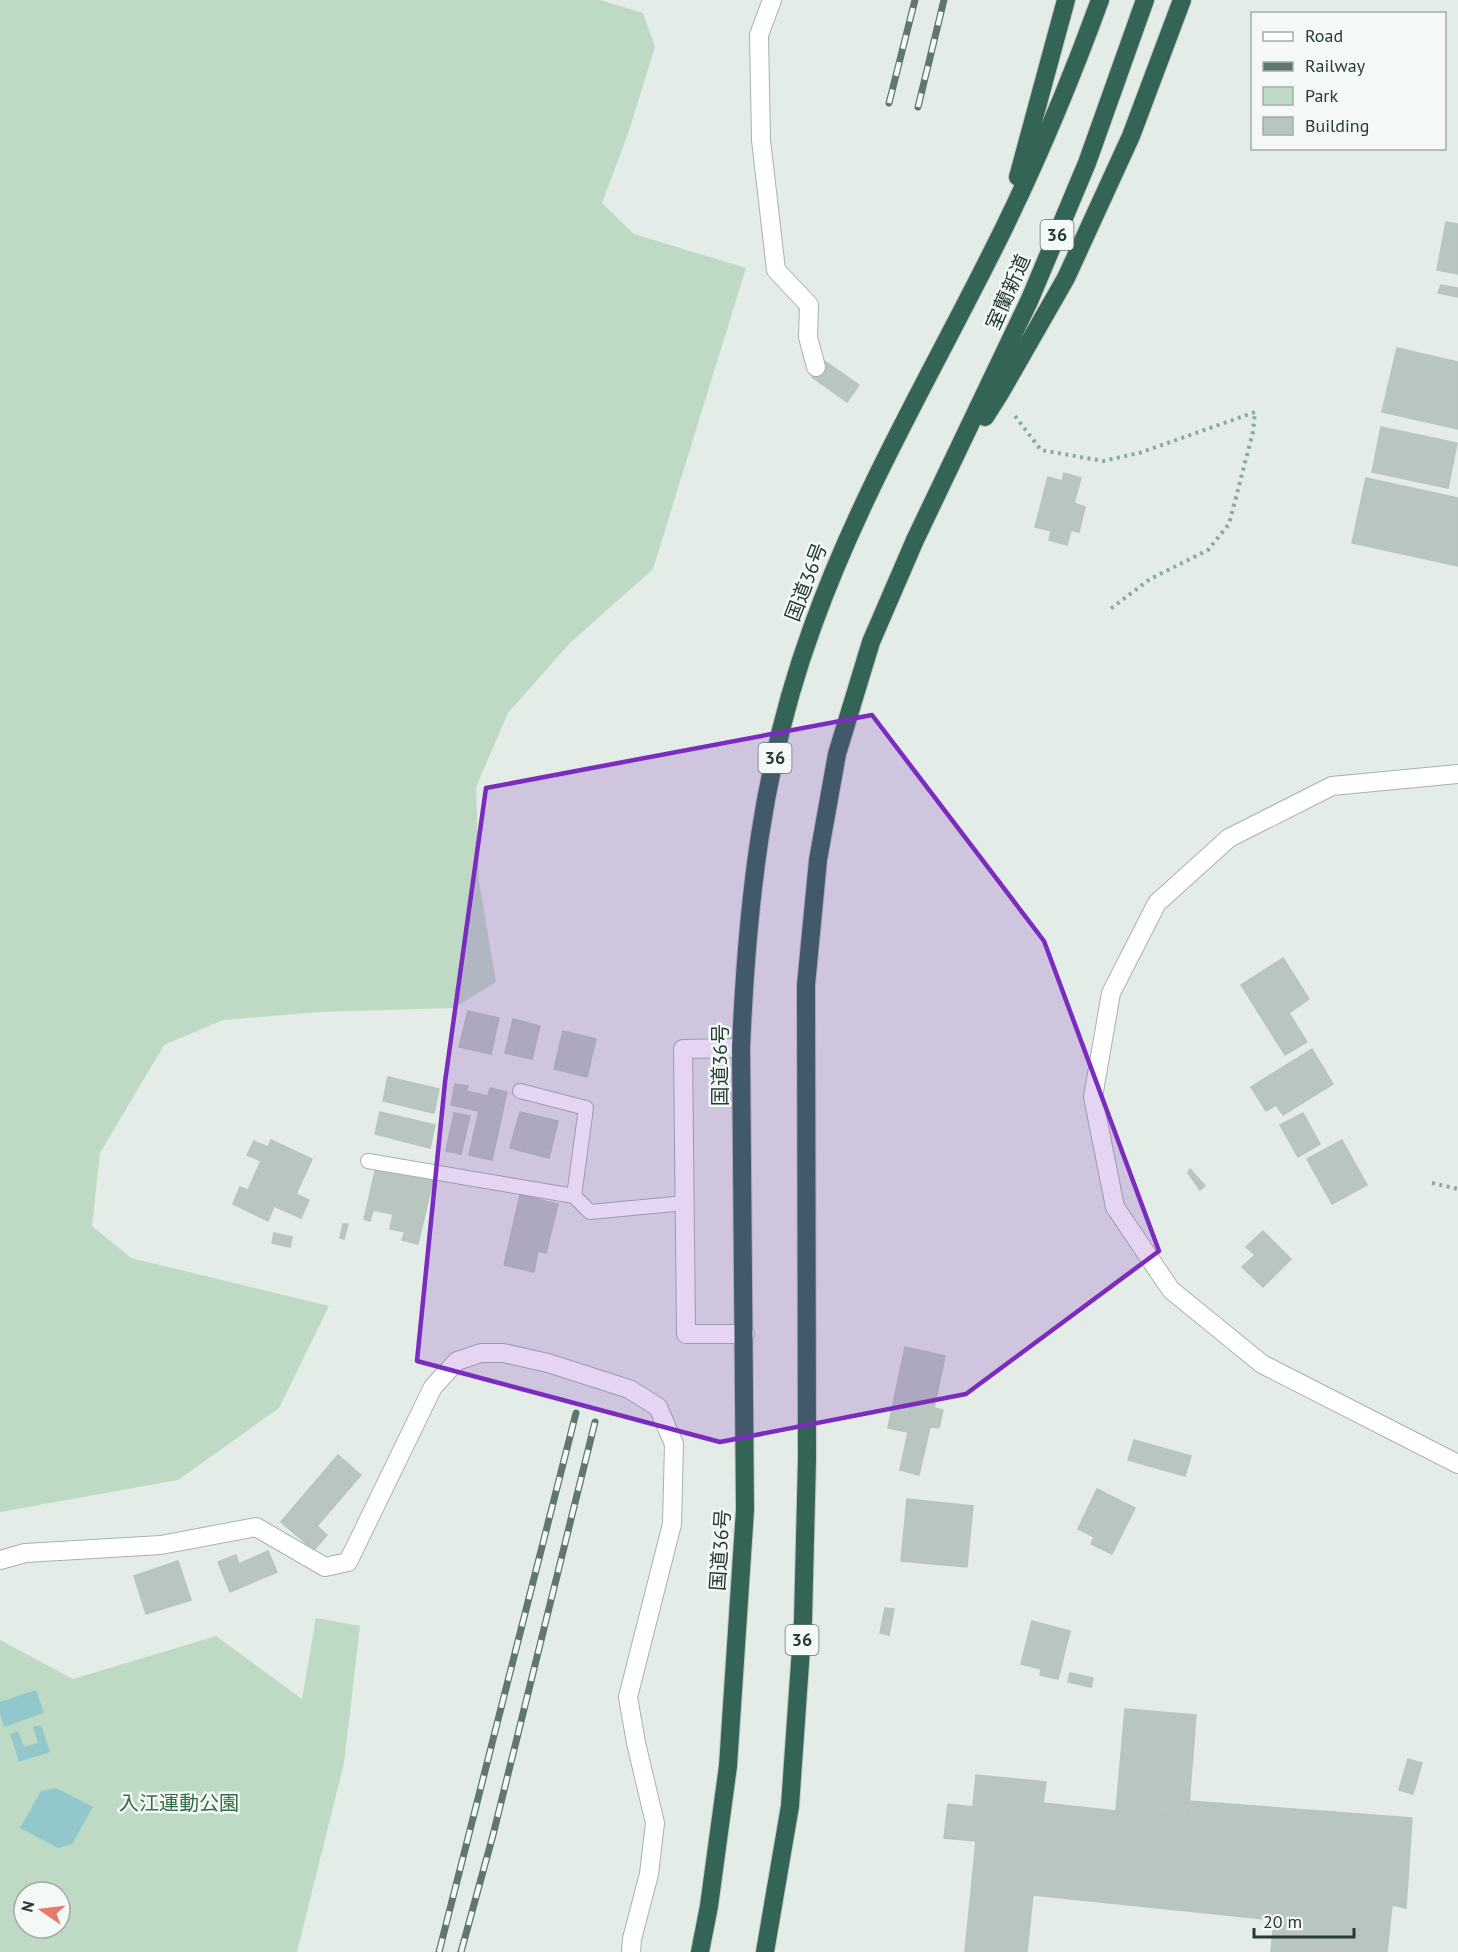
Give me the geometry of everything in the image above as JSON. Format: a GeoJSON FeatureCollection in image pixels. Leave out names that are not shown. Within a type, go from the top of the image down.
{"type":"FeatureCollection","features":[{"type":"Feature","properties":{"kind":"highway"},"geometry":{"type":"LineString","coordinates":[[1004,228],[1066,0]]}},
{"type":"Feature","properties":{"kind":"highway","name":"室蘭新道"},"geometry":{"type":"LineString","coordinates":[[1004,228],[1044,141],[1100,0]]}},
{"type":"Feature","properties":{"kind":"highway","name":"室蘭新道"},"geometry":{"type":"LineString","coordinates":[[953,463],[1030,299],[1078,184],[1145,0]]}},
{"type":"Feature","properties":{"kind":"highway"},"geometry":{"type":"LineString","coordinates":[[953,463],[999,395],[1066,278],[1131,136],[1182,0]]}},
{"type":"Feature","properties":{"kind":"highway","name":"国道36号"},"geometry":{"type":"LineString","coordinates":[[700,1952],[709,1906],[728,1766],[746,1510],[741,1048],[752,887],[764,803],[788,702],[811,629],[843,548],[900,428],[1004,228]]}},
{"type":"Feature","properties":{"kind":"highway","name":"36"},"geometry":{"type":"LineString","coordinates":[[765,1952],[790,1806],[803,1620],[807,1426],[806,985],[818,860],[837,754],[871,642],[915,540],[953,463]]}},
{"type":"Feature","properties":{"kind":"street"},"geometry":{"type":"LineString","coordinates":[[772,0],[759,35],[761,140],[776,270],[809,305],[808,336],[816,367]]}},
{"type":"Feature","properties":{"kind":"street"},"geometry":{"type":"LineString","coordinates":[[1458,774],[1332,786],[1228,838],[1157,903],[1111,993],[1093,1097],[1115,1207],[1172,1290],[1262,1364],[1458,1464]]}},
{"type":"Feature","properties":{"kind":"street"},"geometry":{"type":"LineString","coordinates":[[741,1048],[683,1049],[686,1334],[745,1334]]}},
{"type":"Feature","properties":{"kind":"street"},"geometry":{"type":"LineString","coordinates":[[0,1560],[25,1553],[161,1545],[256,1527],[325,1567],[348,1562],[433,1387],[457,1361],[481,1353],[503,1353],[548,1363],[629,1389],[658,1407],[674,1443],[672,1524],[628,1697],[636,1743],[655,1823],[649,1874],[632,1939],[631,1952]]}},
{"type":"Feature","properties":{"kind":"lane"},"geometry":{"type":"LineString","coordinates":[[520,1091],[586,1108],[574,1196]]}},
{"type":"Feature","properties":{"kind":"lane"},"geometry":{"type":"LineString","coordinates":[[368,1161],[574,1196],[590,1212],[685,1203]]}},
{"type":"Feature","properties":{"kind":"path"},"geometry":{"type":"LineString","coordinates":[[999,395],[1041,450],[1103,461],[1139,453],[1255,412],[1253,432],[1229,524],[1208,550],[1150,579],[1109,610]]}},
{"type":"Feature","properties":{"kind":"path"},"geometry":{"type":"LineString","coordinates":[[1432,1183],[1458,1188]]}},
{"type":"Feature","properties":{"kind":"highlighted area"},"geometry":{"type":"Polygon","coordinates":[[[872,715],[1044,941],[1159,1251],[966,1394],[720,1442],[417,1361],[445,1082],[486,788],[872,715]]]}},
{"type":"Feature","properties":{"kind":"green space"},"geometry":{"type":"Polygon","coordinates":[[[0,0],[600,0],[643,13],[655,47],[628,134],[602,203],[634,234],[746,268],[653,569],[569,644],[508,713],[476,787],[479,881],[496,982],[454,1008],[319,1012],[223,1020],[164,1045],[100,1153],[92,1226],[131,1258],[329,1306],[279,1408],[178,1480],[0,1512],[0,0]]]}},
{"type":"Feature","properties":{"kind":"green space","name":"入江運動公園"},"geometry":{"type":"Polygon","coordinates":[[[316,1618],[360,1626],[344,1763],[297,1952],[0,1952],[0,1640],[73,1679],[216,1636],[302,1699],[316,1618]]]}},
{"type":"Feature","properties":{"kind":"water"},"geometry":{"type":"Polygon","coordinates":[[[36,1690],[44,1713],[4,1727],[0,1714],[0,1702],[36,1690]]]}},
{"type":"Feature","properties":{"kind":"water"},"geometry":{"type":"Polygon","coordinates":[[[41,1725],[50,1752],[19,1762],[10,1734],[18,1731],[24,1747],[38,1743],[33,1727],[41,1725]]]}},
{"type":"Feature","properties":{"kind":"water"},"geometry":{"type":"Polygon","coordinates":[[[56,1788],[93,1807],[72,1844],[58,1848],[20,1828],[41,1791],[56,1788]]]}},
{"type":"Feature","properties":{"kind":"building"},"geometry":{"type":"Polygon","coordinates":[[[1446,222],[1458,224],[1458,274],[1437,270],[1446,222]]]}},
{"type":"Feature","properties":{"kind":"building"},"geometry":{"type":"Polygon","coordinates":[[[1441,285],[1458,288],[1458,297],[1438,293],[1441,285]]]}},
{"type":"Feature","properties":{"kind":"building"},"geometry":{"type":"Polygon","coordinates":[[[1397,348],[1458,362],[1458,429],[1382,412],[1397,348]]]}},
{"type":"Feature","properties":{"kind":"building"},"geometry":{"type":"Polygon","coordinates":[[[823,360],[859,385],[847,402],[812,377],[823,360]]]}},
{"type":"Feature","properties":{"kind":"building"},"geometry":{"type":"Polygon","coordinates":[[[1381,427],[1457,443],[1448,488],[1372,472],[1381,427]]]}},
{"type":"Feature","properties":{"kind":"building"},"geometry":{"type":"Polygon","coordinates":[[[1064,473],[1081,478],[1074,503],[1085,507],[1079,532],[1071,530],[1067,545],[1049,540],[1051,531],[1035,527],[1048,477],[1062,481],[1064,473]]]}},
{"type":"Feature","properties":{"kind":"building"},"geometry":{"type":"Polygon","coordinates":[[[1366,478],[1458,498],[1458,566],[1352,543],[1366,478]]]}},
{"type":"Feature","properties":{"kind":"building"},"geometry":{"type":"Polygon","coordinates":[[[1283,958],[1309,999],[1289,1013],[1307,1042],[1285,1055],[1241,985],[1283,958]]]}},
{"type":"Feature","properties":{"kind":"building"},"geometry":{"type":"Polygon","coordinates":[[[468,1011],[499,1018],[491,1054],[459,1047],[468,1011]]]}},
{"type":"Feature","properties":{"kind":"building"},"geometry":{"type":"Polygon","coordinates":[[[513,1019],[540,1026],[532,1059],[505,1053],[513,1019]]]}},
{"type":"Feature","properties":{"kind":"building"},"geometry":{"type":"Polygon","coordinates":[[[563,1031],[596,1039],[587,1077],[554,1069],[563,1031]]]}},
{"type":"Feature","properties":{"kind":"building"},"geometry":{"type":"Polygon","coordinates":[[[1312,1049],[1333,1084],[1283,1115],[1276,1105],[1266,1111],[1251,1087],[1312,1049]]]}},
{"type":"Feature","properties":{"kind":"building"},"geometry":{"type":"Polygon","coordinates":[[[388,1077],[439,1089],[434,1113],[383,1101],[388,1077]]]}},
{"type":"Feature","properties":{"kind":"building"},"geometry":{"type":"Polygon","coordinates":[[[455,1084],[468,1086],[466,1091],[488,1096],[490,1088],[507,1092],[492,1160],[469,1155],[479,1111],[451,1105],[455,1084]]]}},
{"type":"Feature","properties":{"kind":"building"},"geometry":{"type":"Polygon","coordinates":[[[380,1112],[435,1125],[430,1148],[375,1134],[380,1112]]]}},
{"type":"Feature","properties":{"kind":"building"},"geometry":{"type":"Polygon","coordinates":[[[520,1112],[558,1121],[549,1158],[510,1148],[520,1112]]]}},
{"type":"Feature","properties":{"kind":"building"},"geometry":{"type":"Polygon","coordinates":[[[454,1113],[470,1116],[461,1154],[446,1151],[454,1113]]]}},
{"type":"Feature","properties":{"kind":"building"},"geometry":{"type":"Polygon","coordinates":[[[1303,1113],[1320,1144],[1298,1157],[1280,1125],[1303,1113]]]}},
{"type":"Feature","properties":{"kind":"building"},"geometry":{"type":"Polygon","coordinates":[[[271,1140],[312,1159],[296,1194],[309,1200],[301,1218],[274,1206],[268,1221],[233,1204],[240,1187],[248,1190],[261,1161],[247,1155],[254,1141],[268,1147],[271,1140]]]}},
{"type":"Feature","properties":{"kind":"building"},"geometry":{"type":"Polygon","coordinates":[[[1342,1140],[1367,1185],[1332,1204],[1307,1159],[1342,1140]]]}},
{"type":"Feature","properties":{"kind":"building"},"geometry":{"type":"Polygon","coordinates":[[[377,1163],[434,1176],[418,1244],[402,1240],[405,1232],[390,1229],[393,1214],[373,1210],[370,1221],[364,1219],[377,1163]]]}},
{"type":"Feature","properties":{"kind":"building"},"geometry":{"type":"Polygon","coordinates":[[[1190,1169],[1205,1186],[1200,1190],[1188,1173],[1190,1169]]]}},
{"type":"Feature","properties":{"kind":"building"},"geometry":{"type":"Polygon","coordinates":[[[520,1195],[558,1204],[546,1253],[538,1251],[534,1272],[504,1265],[520,1195]]]}},
{"type":"Feature","properties":{"kind":"building"},"geometry":{"type":"Polygon","coordinates":[[[343,1224],[348,1224],[344,1239],[340,1238],[343,1224]]]}},
{"type":"Feature","properties":{"kind":"building"},"geometry":{"type":"Polygon","coordinates":[[[1263,1231],[1291,1259],[1263,1287],[1242,1267],[1255,1255],[1246,1247],[1263,1231]]]}},
{"type":"Feature","properties":{"kind":"building"},"geometry":{"type":"Polygon","coordinates":[[[274,1233],[292,1237],[290,1247],[272,1243],[274,1233]]]}},
{"type":"Feature","properties":{"kind":"building"},"geometry":{"type":"Polygon","coordinates":[[[905,1347],[945,1356],[934,1408],[943,1410],[939,1428],[930,1427],[919,1475],[900,1470],[908,1432],[888,1428],[905,1347]]]}},
{"type":"Feature","properties":{"kind":"building"},"geometry":{"type":"Polygon","coordinates":[[[1134,1440],[1191,1456],[1185,1476],[1128,1460],[1134,1440]]]}},
{"type":"Feature","properties":{"kind":"building"},"geometry":{"type":"Polygon","coordinates":[[[338,1455],[361,1475],[317,1526],[327,1535],[314,1550],[281,1522],[338,1455]]]}},
{"type":"Feature","properties":{"kind":"building"},"geometry":{"type":"Polygon","coordinates":[[[1097,1489],[1135,1508],[1112,1554],[1091,1544],[1094,1537],[1078,1529],[1097,1489]]]}},
{"type":"Feature","properties":{"kind":"building"},"geometry":{"type":"Polygon","coordinates":[[[907,1499],[973,1506],[967,1567],[901,1561],[907,1499]]]}},
{"type":"Feature","properties":{"kind":"building"},"geometry":{"type":"Polygon","coordinates":[[[268,1551],[277,1572],[230,1592],[218,1562],[236,1555],[239,1564],[268,1551]]]}},
{"type":"Feature","properties":{"kind":"building"},"geometry":{"type":"Polygon","coordinates":[[[178,1561],[191,1600],[146,1614],[134,1576],[178,1561]]]}},
{"type":"Feature","properties":{"kind":"building"},"geometry":{"type":"Polygon","coordinates":[[[885,1608],[894,1609],[889,1635],[880,1633],[885,1608]]]}},
{"type":"Feature","properties":{"kind":"building"},"geometry":{"type":"Polygon","coordinates":[[[1032,1621],[1070,1631],[1058,1679],[1040,1675],[1041,1669],[1021,1664],[1032,1621]]]}},
{"type":"Feature","properties":{"kind":"building"},"geometry":{"type":"Polygon","coordinates":[[[1070,1673],[1093,1678],[1091,1687],[1068,1682],[1070,1673]]]}},
{"type":"Feature","properties":{"kind":"building"},"geometry":{"type":"Polygon","coordinates":[[[1125,1709],[1196,1715],[1188,1817],[1116,1811],[1125,1709]]]}},
{"type":"Feature","properties":{"kind":"building"},"geometry":{"type":"Polygon","coordinates":[[[1408,1759],[1422,1763],[1413,1794],[1399,1790],[1408,1759]]]}},
{"type":"Feature","properties":{"kind":"building"},"geometry":{"type":"Polygon","coordinates":[[[976,1775],[1046,1782],[1043,1803],[1116,1811],[1188,1817],[1189,1801],[1412,1818],[1406,1908],[1392,1905],[1387,1952],[1271,1952],[1274,1920],[1033,1895],[1027,1952],[965,1952],[976,1841],[944,1838],[948,1804],[973,1807],[976,1775]]]}},
{"type":"Feature","properties":{"kind":"railway"},"geometry":{"type":"LineString","coordinates":[[889,103],[915,0]]}},
{"type":"Feature","properties":{"kind":"railway"},"geometry":{"type":"LineString","coordinates":[[918,107],[944,0]]}},
{"type":"Feature","properties":{"kind":"railway"},"geometry":{"type":"LineString","coordinates":[[439,1952],[576,1413]]}},
{"type":"Feature","properties":{"kind":"railway"},"geometry":{"type":"LineString","coordinates":[[461,1952],[493,1835],[595,1422]]}}]}
